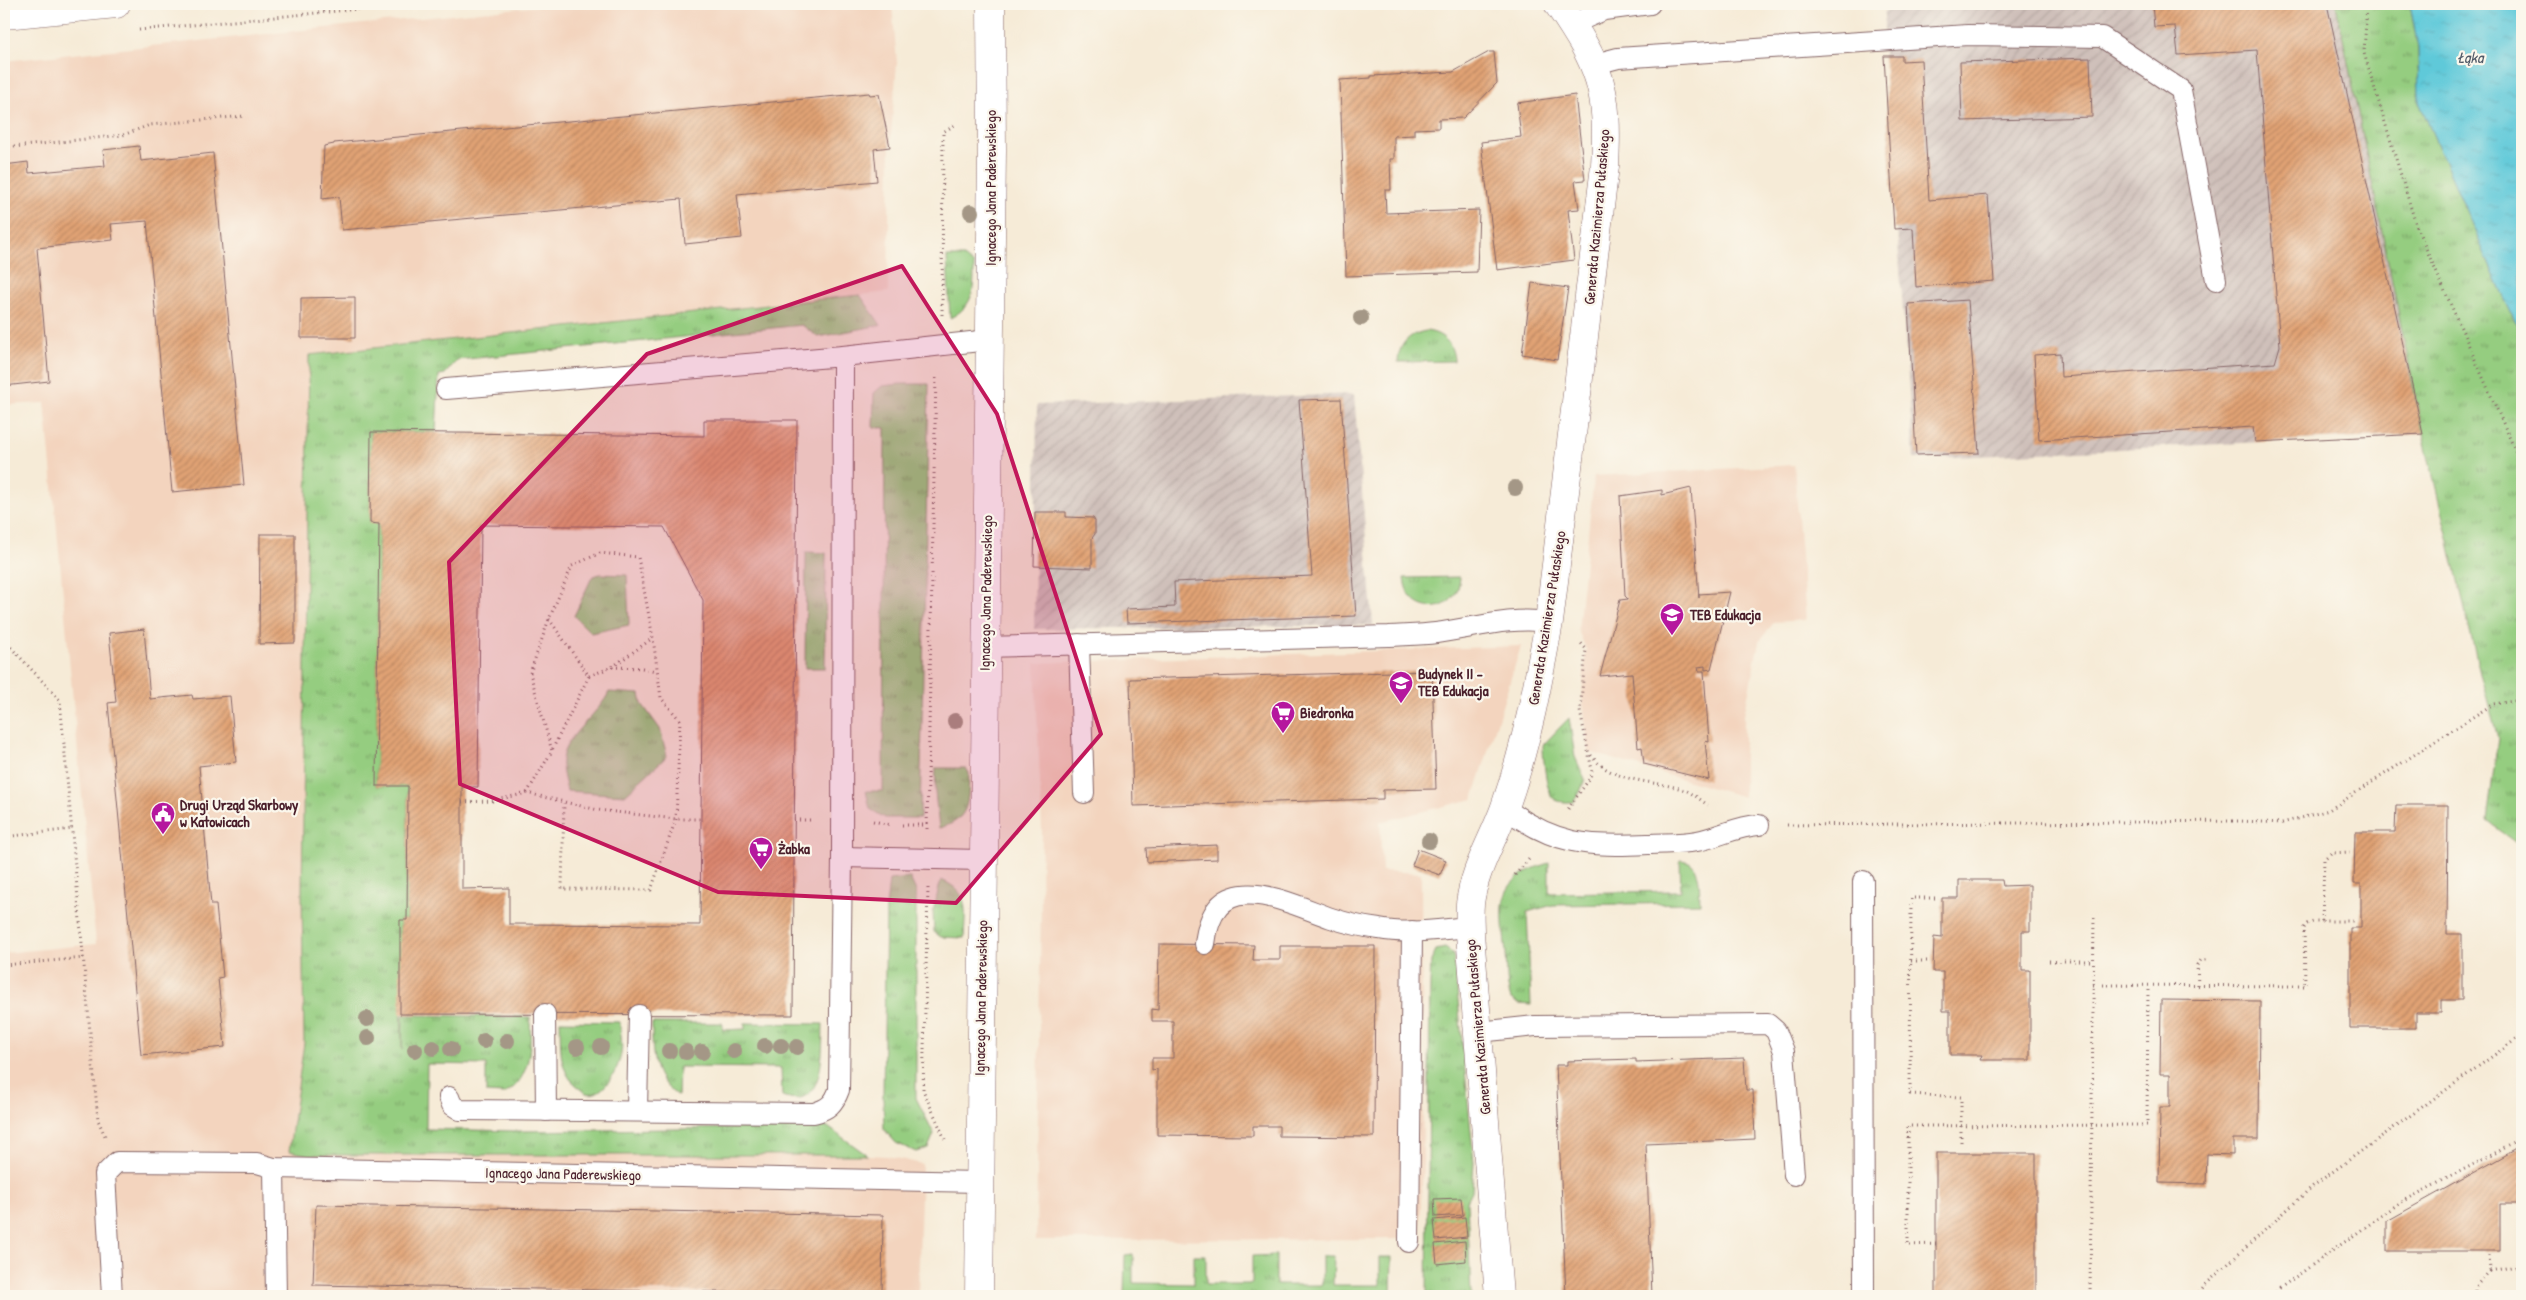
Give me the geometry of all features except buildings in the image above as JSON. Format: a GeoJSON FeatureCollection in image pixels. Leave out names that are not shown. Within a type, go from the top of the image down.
{"type":"FeatureCollection","features":[{"type":"Feature","properties":{"kind":"street"},"geometry":{"type":"LineString","coordinates":[[4,15],[53,7],[116,4]]}},
{"type":"Feature","properties":{"kind":"street","name":"Ignacego Jana Paderewskiego"},"geometry":{"type":"LineString","coordinates":[[979,1296],[991,4]]}},
{"type":"Feature","properties":{"kind":"street","name":"Generała Kazimierza Pułaskiego"},"geometry":{"type":"LineString","coordinates":[[1499,1296],[1470,927],[1470,904],[1474,886],[1505,808],[1533,707],[1549,622],[1605,166],[1606,103],[1595,64],[1565,14]]}},
{"type":"Feature","properties":{"kind":"lane"},"geometry":{"type":"LineString","coordinates":[[1565,14],[1650,4]]}},
{"type":"Feature","properties":{"kind":"lane"},"geometry":{"type":"LineString","coordinates":[[1595,64],[1618,58],[1968,35],[2102,37],[2182,90],[2216,280]]}},
{"type":"Feature","properties":{"kind":"lane"},"geometry":{"type":"LineString","coordinates":[[446,389],[843,356],[989,340]]}},
{"type":"Feature","properties":{"kind":"lane"},"geometry":{"type":"LineString","coordinates":[[449,1097],[452,1105],[460,1110],[814,1113],[830,1107],[839,1090],[842,857],[843,356]]}},
{"type":"Feature","properties":{"kind":"lane"},"geometry":{"type":"LineString","coordinates":[[985,647],[1389,636],[1435,633],[1509,621],[1535,620],[1549,622]]}},
{"type":"Feature","properties":{"kind":"lane"},"geometry":{"type":"LineString","coordinates":[[1079,644],[1084,793]]}},
{"type":"Feature","properties":{"kind":"lane"},"geometry":{"type":"LineString","coordinates":[[1505,808],[1526,824],[1548,835],[1582,844],[1605,846],[1695,842],[1737,827],[1759,825]]}},
{"type":"Feature","properties":{"kind":"lane"},"geometry":{"type":"LineString","coordinates":[[842,857],[982,860]]}},
{"type":"Feature","properties":{"kind":"lane"},"geometry":{"type":"LineString","coordinates":[[1863,881],[1864,1296]]}},
{"type":"Feature","properties":{"kind":"lane"},"geometry":{"type":"LineString","coordinates":[[1205,944],[1212,918],[1220,904],[1233,898],[1251,895],[1270,896],[1333,918],[1381,930],[1412,931],[1470,927]]}},
{"type":"Feature","properties":{"kind":"lane"},"geometry":{"type":"LineString","coordinates":[[1409,1242],[1412,931]]}},
{"type":"Feature","properties":{"kind":"lane"},"geometry":{"type":"LineString","coordinates":[[545,1014],[546,1111]]}},
{"type":"Feature","properties":{"kind":"lane"},"geometry":{"type":"LineString","coordinates":[[637,1111],[639,1015]]}},
{"type":"Feature","properties":{"kind":"lane"},"geometry":{"type":"LineString","coordinates":[[1479,1032],[1535,1026],[1768,1024],[1776,1031],[1784,1051],[1794,1174]]}},
{"type":"Feature","properties":{"kind":"lane","name":"Ignacego Jana Paderewskiego"},"geometry":{"type":"LineString","coordinates":[[112,1296],[105,1174],[118,1162],[256,1163],[274,1168],[980,1182]]}},
{"type":"Feature","properties":{"kind":"lane"},"geometry":{"type":"LineString","coordinates":[[274,1168],[276,1296]]}},
{"type":"Feature","properties":{"kind":"path"},"geometry":{"type":"LineString","coordinates":[[135,31],[411,4]]}},
{"type":"Feature","properties":{"kind":"path"},"geometry":{"type":"LineString","coordinates":[[2367,4],[2364,53],[2416,228],[2522,466]]}},
{"type":"Feature","properties":{"kind":"path"},"geometry":{"type":"LineString","coordinates":[[4,148],[123,135],[150,125],[244,116]]}},
{"type":"Feature","properties":{"kind":"path"},"geometry":{"type":"LineString","coordinates":[[950,1181],[951,1153],[923,1090],[928,858],[926,811],[930,561],[934,390],[942,318],[943,132],[959,123]]}},
{"type":"Feature","properties":{"kind":"path"},"geometry":{"type":"LineString","coordinates":[[552,751],[530,673],[549,619],[572,566],[600,553],[638,557],[653,638],[661,698],[680,720],[676,819],[651,890],[562,889],[564,803]]}},
{"type":"Feature","properties":{"kind":"path"},"geometry":{"type":"LineString","coordinates":[[549,619],[589,676]]}},
{"type":"Feature","properties":{"kind":"path"},"geometry":{"type":"LineString","coordinates":[[527,793],[552,751],[589,676],[612,667],[653,638]]}},
{"type":"Feature","properties":{"kind":"path"},"geometry":{"type":"LineString","coordinates":[[4,640],[60,700],[98,1120]]}},
{"type":"Feature","properties":{"kind":"path"},"geometry":{"type":"LineString","coordinates":[[612,667],[642,668],[656,671]]}},
{"type":"Feature","properties":{"kind":"path"},"geometry":{"type":"LineString","coordinates":[[1759,825],[2240,821],[2282,823],[2329,810],[2493,704],[2522,700]]}},
{"type":"Feature","properties":{"kind":"path"},"geometry":{"type":"LineString","coordinates":[[1589,752],[1597,763],[1613,774],[1684,790],[1713,808]]}},
{"type":"Feature","properties":{"kind":"path"},"geometry":{"type":"LineString","coordinates":[[462,802],[492,801],[527,793],[598,810],[676,819],[701,819]]}},
{"type":"Feature","properties":{"kind":"path"},"geometry":{"type":"LineString","coordinates":[[4,837],[72,828]]}},
{"type":"Feature","properties":{"kind":"path"},"geometry":{"type":"LineString","coordinates":[[2322,921],[2324,859],[2331,853],[2350,852]]}},
{"type":"Feature","properties":{"kind":"path"},"geometry":{"type":"LineString","coordinates":[[1935,898],[1911,898],[1910,1094],[1961,1097],[1961,1144]]}},
{"type":"Feature","properties":{"kind":"path"},"geometry":{"type":"LineString","coordinates":[[2036,1295],[2090,1295],[2094,915]]}},
{"type":"Feature","properties":{"kind":"path"},"geometry":{"type":"LineString","coordinates":[[2093,985],[2305,986],[2304,928],[2307,924],[2322,921],[2354,921]]}},
{"type":"Feature","properties":{"kind":"path"},"geometry":{"type":"LineString","coordinates":[[4,964],[84,958]]}},
{"type":"Feature","properties":{"kind":"path"},"geometry":{"type":"LineString","coordinates":[[2198,985],[2198,964],[2201,960],[2208,960]]}},
{"type":"Feature","properties":{"kind":"path"},"geometry":{"type":"LineString","coordinates":[[1911,961],[1929,961]]}},
{"type":"Feature","properties":{"kind":"path"},"geometry":{"type":"LineString","coordinates":[[2049,961],[2093,961]]}},
{"type":"Feature","properties":{"kind":"path"},"geometry":{"type":"LineString","coordinates":[[1936,1244],[1908,1245],[1908,1126],[2147,1125],[2148,986]]}},
{"type":"Feature","properties":{"kind":"path"},"geometry":{"type":"LineString","coordinates":[[2196,1296],[2204,1286],[2313,1186],[2522,1035]]}},
{"type":"Feature","properties":{"kind":"path"},"geometry":{"type":"LineString","coordinates":[[2273,1296],[2280,1288],[2398,1204],[2522,1139]]}},
{"type":"Feature","properties":{"kind":"path"},"geometry":{"type":"LineString","coordinates":[[2489,1255],[2490,1271]]}},
{"type":"Feature","properties":{"kind":"path"},"geometry":{"type":"LineString","coordinates":[[2475,1296],[2475,1288],[2490,1271],[2522,1265]]}},
{"type":"Feature","properties":{"kind":"highlighted area"},"geometry":{"type":"Polygon","coordinates":[[[902,266],[997,414],[1101,734],[956,903],[718,892],[460,784],[449,562],[647,354],[902,266]]]}},
{"type":"Feature","properties":{"kind":"shaded area"},"geometry":{"type":"Polygon","coordinates":[[[558,4],[892,4],[897,63],[890,147],[888,292],[309,355],[302,893],[304,1043],[289,1151],[309,1155],[867,1155],[887,1156],[922,1164],[918,1296],[4,1296],[4,953],[96,944],[45,403],[4,405],[4,61],[558,4]]]}},
{"type":"Feature","properties":{"kind":"shaded area"},"geometry":{"type":"Polygon","coordinates":[[[1992,4],[2336,4],[2423,434],[1914,459],[1884,54],[1884,11],[1992,4]]]}},
{"type":"Feature","properties":{"kind":"shaded area"},"geometry":{"type":"Polygon","coordinates":[[[1354,394],[1373,625],[1034,629],[1037,405],[1354,394]]]}},
{"type":"Feature","properties":{"kind":"shaded area","name":"TEB Edukacja"},"geometry":{"type":"Polygon","coordinates":[[[1794,465],[1806,620],[1774,622],[1759,642],[1744,715],[1744,797],[1589,752],[1582,695],[1586,649],[1578,630],[1594,476],[1794,465]]]}},
{"type":"Feature","properties":{"kind":"shaded area"},"geometry":{"type":"Polygon","coordinates":[[[1521,646],[1473,799],[1380,822],[1382,871],[1421,873],[1423,1164],[1419,1239],[1036,1240],[1042,830],[1035,663],[1521,646]]]}},
{"type":"Feature","properties":{"kind":"green space"},"geometry":{"type":"Polygon","coordinates":[[[2336,4],[2410,4],[2418,48],[2419,102],[2522,336],[2522,854],[2520,845],[2487,821],[2498,738],[2481,677],[2423,434],[2336,4]]]}},
{"type":"Feature","properties":{"kind":"green space"},"geometry":{"type":"Polygon","coordinates":[[[947,257],[964,257],[974,265],[973,290],[968,303],[950,318],[947,257]]]}},
{"type":"Feature","properties":{"kind":"green space"},"geometry":{"type":"Polygon","coordinates":[[[860,295],[881,325],[818,337],[802,325],[457,360],[445,374],[439,375],[436,432],[371,432],[370,523],[379,524],[376,786],[408,786],[407,920],[400,920],[402,1050],[403,1015],[530,1017],[530,1050],[525,1071],[513,1088],[504,1094],[486,1093],[486,1065],[427,1064],[426,1129],[519,1131],[828,1127],[867,1155],[309,1155],[289,1151],[304,1043],[302,893],[309,355],[860,295]]]}},
{"type":"Feature","properties":{"kind":"green space"},"geometry":{"type":"Polygon","coordinates":[[[1426,331],[1437,334],[1446,340],[1452,349],[1454,361],[1398,362],[1400,350],[1409,337],[1426,331]]]}},
{"type":"Feature","properties":{"kind":"green space"},"geometry":{"type":"Polygon","coordinates":[[[929,384],[920,818],[885,818],[870,809],[866,791],[883,791],[885,428],[873,427],[874,393],[882,386],[929,384]]]}},
{"type":"Feature","properties":{"kind":"green space"},"geometry":{"type":"Polygon","coordinates":[[[806,552],[826,553],[825,668],[805,668],[806,552]]]}},
{"type":"Feature","properties":{"kind":"green space"},"geometry":{"type":"Polygon","coordinates":[[[599,574],[627,575],[629,625],[591,633],[574,616],[592,577],[599,574]]]}},
{"type":"Feature","properties":{"kind":"green space"},"geometry":{"type":"Polygon","coordinates":[[[1460,577],[1457,590],[1451,600],[1433,608],[1423,606],[1414,600],[1407,591],[1404,578],[1460,577]]]}},
{"type":"Feature","properties":{"kind":"green space"},"geometry":{"type":"Polygon","coordinates":[[[609,692],[640,694],[642,704],[660,729],[667,756],[625,795],[567,791],[562,768],[564,751],[575,733],[598,708],[609,692]]]}},
{"type":"Feature","properties":{"kind":"green space"},"geometry":{"type":"Polygon","coordinates":[[[1569,718],[1575,757],[1585,779],[1580,792],[1573,802],[1565,802],[1555,800],[1548,788],[1543,745],[1569,718]]]}},
{"type":"Feature","properties":{"kind":"green space"},"geometry":{"type":"Polygon","coordinates":[[[936,768],[966,768],[969,773],[966,808],[957,820],[939,828],[935,792],[936,768]]]}},
{"type":"Feature","properties":{"kind":"green space"},"geometry":{"type":"Polygon","coordinates":[[[1680,860],[1687,861],[1696,869],[1700,903],[1553,905],[1527,912],[1531,1005],[1519,1004],[1511,999],[1507,983],[1503,908],[1505,896],[1510,886],[1518,877],[1549,863],[1549,893],[1681,891],[1680,860]]]}},
{"type":"Feature","properties":{"kind":"green space"},"geometry":{"type":"Polygon","coordinates":[[[910,878],[916,891],[916,1098],[934,1134],[928,1148],[916,1152],[896,1143],[884,1129],[883,1097],[886,908],[889,880],[910,878]]]}},
{"type":"Feature","properties":{"kind":"green space"},"geometry":{"type":"Polygon","coordinates":[[[941,880],[951,885],[962,897],[965,911],[964,938],[941,937],[934,932],[933,911],[941,880]]]}},
{"type":"Feature","properties":{"kind":"green space"},"geometry":{"type":"Polygon","coordinates":[[[1445,948],[1452,953],[1454,959],[1474,1162],[1472,1191],[1467,1201],[1471,1296],[1427,1296],[1431,961],[1436,950],[1445,948]]]}},
{"type":"Feature","properties":{"kind":"green space"},"geometry":{"type":"Polygon","coordinates":[[[560,1021],[620,1022],[622,1046],[620,1060],[609,1081],[604,1087],[592,1094],[586,1093],[573,1082],[567,1073],[561,1052],[560,1021]]]}},
{"type":"Feature","properties":{"kind":"green space"},"geometry":{"type":"Polygon","coordinates":[[[652,1023],[722,1023],[723,1030],[745,1029],[745,1023],[823,1024],[819,1075],[814,1087],[807,1095],[796,1099],[782,1096],[781,1068],[679,1067],[678,1096],[669,1089],[658,1073],[653,1054],[652,1023]]]}},
{"type":"Feature","properties":{"kind":"green space"},"geometry":{"type":"Polygon","coordinates":[[[1133,1254],[1133,1283],[1194,1284],[1194,1255],[1206,1255],[1206,1284],[1252,1284],[1252,1256],[1276,1255],[1276,1285],[1322,1285],[1322,1256],[1334,1256],[1333,1285],[1380,1285],[1380,1257],[1392,1257],[1391,1296],[1124,1296],[1125,1255],[1133,1254]]]}},
{"type":"Feature","properties":{"kind":"water","name":"Łąka"},"geometry":{"type":"Polygon","coordinates":[[[2410,4],[2522,4],[2522,336],[2419,102],[2418,48],[2410,4]]]}},
{"type":"Feature","properties":{"kind":"place","name":"TEB Edukacja"},"geometry":{"type":"Point","coordinates":[1672,636]}},
{"type":"Feature","properties":{"kind":"place","name":"Budynek II - TEB Edukacja"},"geometry":{"type":"Point","coordinates":[1401,704]}},
{"type":"Feature","properties":{"kind":"place","name":"Biedronka"},"geometry":{"type":"Point","coordinates":[1283,734]}},
{"type":"Feature","properties":{"kind":"place","name":"Drugi Urząd Skarbowy w Katowicach"},"geometry":{"type":"Point","coordinates":[163,835]}},
{"type":"Feature","properties":{"kind":"place","name":"Żabka"},"geometry":{"type":"Point","coordinates":[761,870]}}]}
